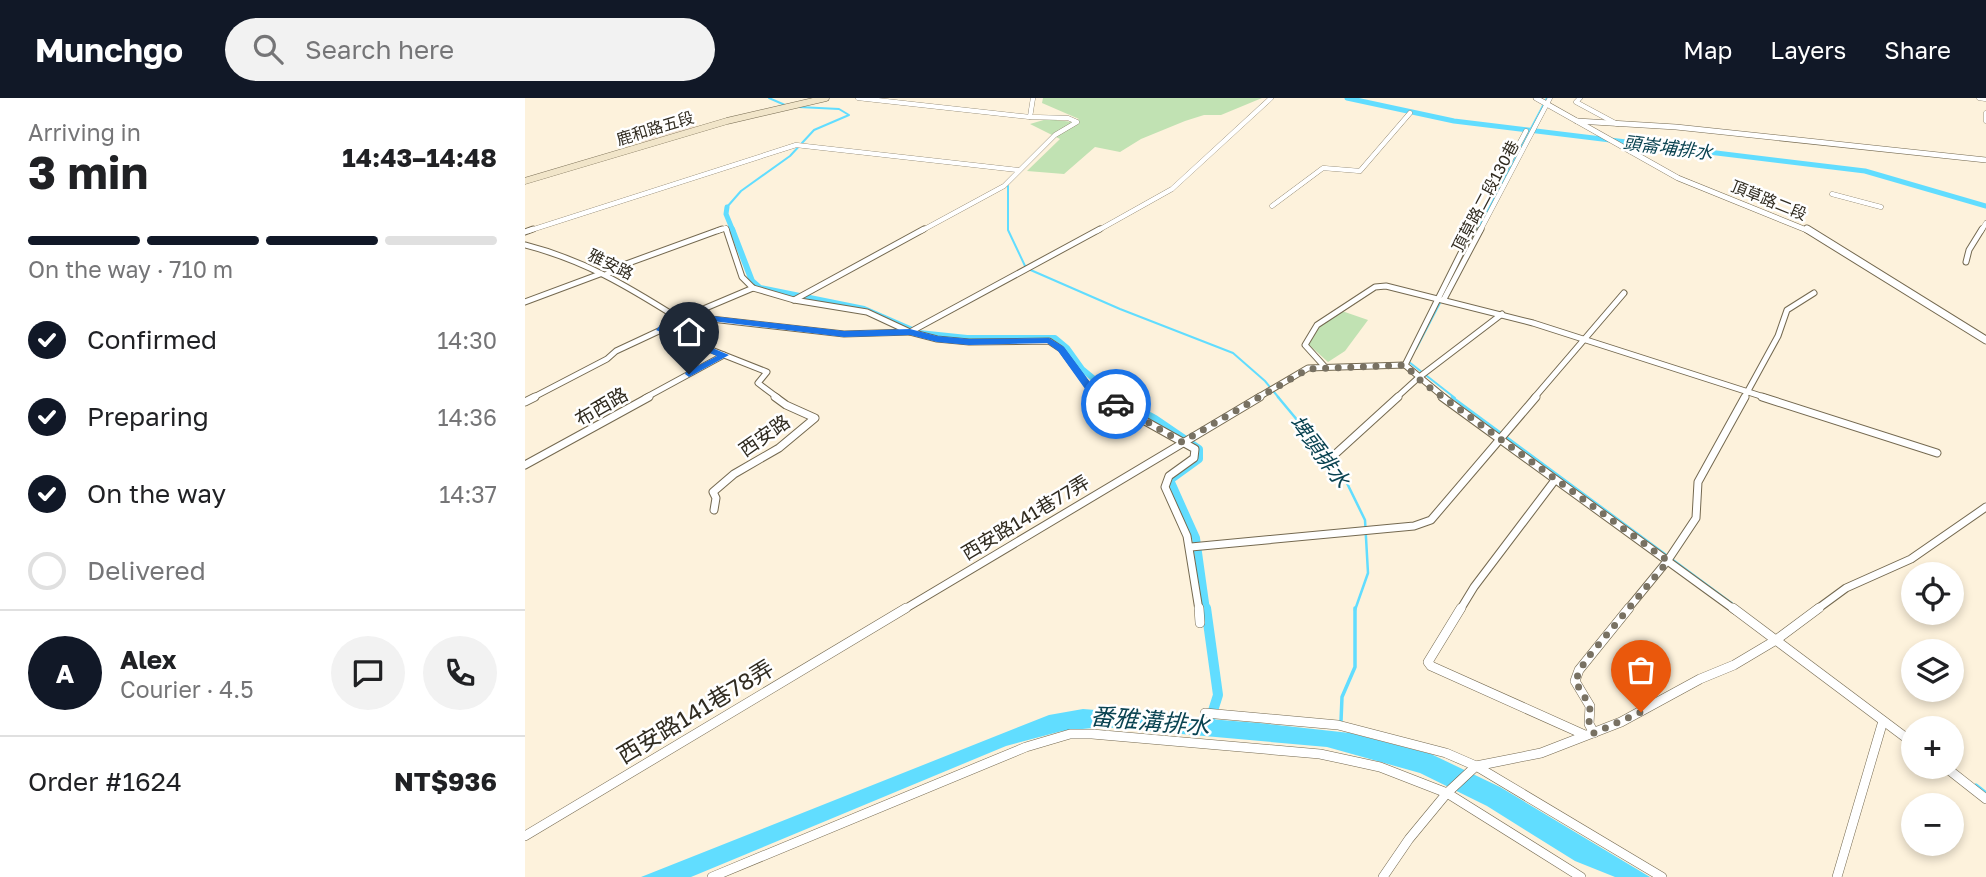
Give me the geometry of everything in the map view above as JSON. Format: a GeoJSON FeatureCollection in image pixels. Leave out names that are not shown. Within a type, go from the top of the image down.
{"type":"FeatureCollection","features":[{"type":"Feature","properties":{"kind":"main road","name":"鹿和路五段"},"geometry":{"type":"LineString","coordinates":[[525,181],[727,121],[826,98]]}},
{"type":"Feature","properties":{"kind":"street"},"geometry":{"type":"LineString","coordinates":[[794,300],[1004,186],[1055,135],[1077,120],[858,98]]}},
{"type":"Feature","properties":{"kind":"street"},"geometry":{"type":"LineString","coordinates":[[1030,117],[1033,98]]}},
{"type":"Feature","properties":{"kind":"street"},"geometry":{"type":"LineString","coordinates":[[910,332],[1172,189],[1271,98]]}},
{"type":"Feature","properties":{"kind":"street","name":"頂草路二段"},"geometry":{"type":"LineString","coordinates":[[1536,98],[1549,101],[1574,121],[1678,178],[1806,229],[1986,340]]}},
{"type":"Feature","properties":{"kind":"street"},"geometry":{"type":"LineString","coordinates":[[1580,98],[1576,102],[1617,124]]}},
{"type":"Feature","properties":{"kind":"street"},"geometry":{"type":"LineString","coordinates":[[1979,98],[1986,99]]}},
{"type":"Feature","properties":{"kind":"street","name":"頂草路二段130巷"},"geometry":{"type":"LineString","coordinates":[[1441,299],[1549,101]]}},
{"type":"Feature","properties":{"kind":"street"},"geometry":{"type":"LineString","coordinates":[[1272,206],[1323,167],[1360,171],[1410,113]]}},
{"type":"Feature","properties":{"kind":"street"},"geometry":{"type":"LineString","coordinates":[[1986,113],[1986,121]]}},
{"type":"Feature","properties":{"kind":"street"},"geometry":{"type":"LineString","coordinates":[[1574,121],[1986,160]]}},
{"type":"Feature","properties":{"kind":"street"},"geometry":{"type":"LineString","coordinates":[[1526,131],[1405,365],[1422,375],[1555,480],[1901,734]]}},
{"type":"Feature","properties":{"kind":"street"},"geometry":{"type":"LineString","coordinates":[[525,232],[796,145],[1018,170]]}},
{"type":"Feature","properties":{"kind":"street"},"geometry":{"type":"LineString","coordinates":[[1832,194],[1881,206]]}},
{"type":"Feature","properties":{"kind":"street"},"geometry":{"type":"LineString","coordinates":[[1966,262],[1969,250],[1986,223]]}},
{"type":"Feature","properties":{"kind":"street"},"geometry":{"type":"LineString","coordinates":[[525,302],[726,228],[742,277],[753,288],[794,300],[867,312],[910,332],[937,339],[969,342],[1049,341],[1061,349],[1092,391],[1195,449],[1196,456],[1169,476],[1165,487],[1195,546],[1200,623]]}},
{"type":"Feature","properties":{"kind":"street","name":"雅安路"},"geometry":{"type":"LineString","coordinates":[[525,245],[561,254],[682,317],[844,334],[910,332]]}},
{"type":"Feature","properties":{"kind":"street"},"geometry":{"type":"LineString","coordinates":[[1325,366],[1305,345],[1317,326],[1375,287],[1385,286],[1502,314],[1937,453]]}},
{"type":"Feature","properties":{"kind":"street"},"geometry":{"type":"LineString","coordinates":[[525,402],[682,317],[753,288]]}},
{"type":"Feature","properties":{"kind":"street"},"geometry":{"type":"LineString","coordinates":[[1195,546],[1414,526],[1431,520],[1624,293]]}},
{"type":"Feature","properties":{"kind":"street"},"geometry":{"type":"LineString","coordinates":[[1590,734],[1590,706],[1575,681],[1579,670],[1668,561],[1696,518],[1698,482],[1778,336],[1787,310],[1814,293]]}},
{"type":"Feature","properties":{"kind":"street"},"geometry":{"type":"LineString","coordinates":[[1324,459],[1332,457],[1422,375],[1502,314]]}},
{"type":"Feature","properties":{"kind":"street"},"geometry":{"type":"LineString","coordinates":[[661,330],[724,355]]}},
{"type":"Feature","properties":{"kind":"street","name":"布西路"},"geometry":{"type":"LineString","coordinates":[[525,465],[724,355]]}},
{"type":"Feature","properties":{"kind":"street","name":"西安路"},"geometry":{"type":"LineString","coordinates":[[714,510],[716,498],[713,492],[734,474],[779,448],[815,418],[786,405],[758,383],[767,372],[724,355]]}},
{"type":"Feature","properties":{"kind":"street","name":"西安路141巷77弄"},"geometry":{"type":"LineString","coordinates":[[884,620],[1308,369],[1325,366],[1405,365]]}},
{"type":"Feature","properties":{"kind":"street"},"geometry":{"type":"LineString","coordinates":[[1555,480],[1474,587],[1428,662],[1431,666],[1590,734]]}},
{"type":"Feature","properties":{"kind":"street"},"geometry":{"type":"LineString","coordinates":[[1383,877],[1409,839],[1447,793],[1476,766],[1541,753],[1633,716],[1776,640],[1846,588],[1911,559],[1986,507]]}},
{"type":"Feature","properties":{"kind":"street","name":"西安路141巷78弄"},"geometry":{"type":"LineString","coordinates":[[525,836],[884,620]]}},
{"type":"Feature","properties":{"kind":"street"},"geometry":{"type":"LineString","coordinates":[[1205,713],[1338,725],[1446,753],[1476,766],[1662,877]]}},
{"type":"Feature","properties":{"kind":"street"},"geometry":{"type":"LineString","coordinates":[[1837,877],[1883,721]]}},
{"type":"Feature","properties":{"kind":"street"},"geometry":{"type":"LineString","coordinates":[[712,877],[1026,747],[1070,734],[1320,754],[1380,767],[1447,793],[1581,877]]}},
{"type":"Feature","properties":{"kind":"street"},"geometry":{"type":"LineString","coordinates":[[1961,779],[1986,799]]}},
{"type":"Feature","properties":{"kind":"shaded area"},"geometry":{"type":"Polygon","coordinates":[[[673,118],[696,127],[643,143],[622,134],[673,118]]]}},
{"type":"Feature","properties":{"kind":"green space"},"geometry":{"type":"Polygon","coordinates":[[[1043,98],[1262,98],[1221,115],[1204,115],[1185,121],[1141,139],[1120,152],[1095,147],[1064,174],[1027,171],[1060,139],[1030,124],[1047,119],[1073,122],[1079,119],[1042,103],[1043,98]]]}},
{"type":"Feature","properties":{"kind":"green space"},"geometry":{"type":"Polygon","coordinates":[[[1342,311],[1368,320],[1345,351],[1328,362],[1307,343],[1315,330],[1342,311]]]}},
{"type":"Feature","properties":{"kind":"water","name":"番雅溝排水"},"geometry":{"type":"Polygon","coordinates":[[[1083,709],[1350,733],[1431,754],[1500,787],[1650,877],[1615,877],[1575,861],[1487,806],[1420,773],[1327,747],[1103,727],[1062,731],[1006,746],[691,877],[641,877],[1049,715],[1083,709]]]}},
{"type":"Feature","properties":{"kind":"waterway"},"geometry":{"type":"LineString","coordinates":[[769,98],[785,105]]}},
{"type":"Feature","properties":{"kind":"waterway","name":"頭崙埔排水"},"geometry":{"type":"LineString","coordinates":[[1347,98],[1454,121],[1865,171],[1986,206]]}},
{"type":"Feature","properties":{"kind":"waterway"},"geometry":{"type":"LineString","coordinates":[[1462,259],[1547,98]]}},
{"type":"Feature","properties":{"kind":"waterway"},"geometry":{"type":"LineString","coordinates":[[727,207],[741,191],[790,156],[814,130],[849,115],[839,109],[799,107]]}},
{"type":"Feature","properties":{"kind":"waterway","name":"埤頭排水"},"geometry":{"type":"LineString","coordinates":[[1008,186],[1008,230],[1026,268],[1120,309],[1233,353],[1265,381],[1279,398]]}},
{"type":"Feature","properties":{"kind":"waterway"},"geometry":{"type":"LineString","coordinates":[[727,207],[726,214],[733,231]]}},
{"type":"Feature","properties":{"kind":"waterway"},"geometry":{"type":"LineString","coordinates":[[732,229],[752,281],[760,288],[864,309],[919,333],[967,338],[1055,338],[1067,348],[1082,369],[1117,398]]}},
{"type":"Feature","properties":{"kind":"waterway"},"geometry":{"type":"LineString","coordinates":[[1416,349],[1442,299]]}},
{"type":"Feature","properties":{"kind":"waterway"},"geometry":{"type":"LineString","coordinates":[[1409,362],[1455,398]]}},
{"type":"Feature","properties":{"kind":"waterway"},"geometry":{"type":"LineString","coordinates":[[1114,397],[1155,419],[1199,449],[1199,459],[1170,480],[1196,538],[1206,610]]}},
{"type":"Feature","properties":{"kind":"waterway","name":"埤頭排水"},"geometry":{"type":"LineString","coordinates":[[1278,397],[1343,475],[1365,520],[1368,573],[1355,610]]}},
{"type":"Feature","properties":{"kind":"waterway"},"geometry":{"type":"LineString","coordinates":[[1452,397],[1734,605]]}},
{"type":"Feature","properties":{"kind":"waterway","name":"番雅溝排水"},"geometry":{"type":"LineString","coordinates":[[1206,608],[1218,695],[1211,717]]}},
{"type":"Feature","properties":{"kind":"waterway","name":"埤頭排水"},"geometry":{"type":"LineString","coordinates":[[1341,721],[1342,697],[1355,667],[1355,610]]}},
{"type":"Feature","properties":{"kind":"waterway"},"geometry":{"type":"LineString","coordinates":[[1976,785],[1986,793]]}},
{"type":"Feature","properties":{"kind":"way so far"},"geometry":{"type":"LineString","coordinates":[[1116,404],[1182,442],[1308,369],[1318,366],[1405,365],[1422,382],[1668,561],[1585,661],[1575,681],[1590,706],[1589,724],[1594,733],[1641,712]]}},
{"type":"Feature","properties":{"kind":"route"},"geometry":{"type":"LineString","coordinates":[[689,374],[724,355],[661,330],[666,324],[685,316],[844,334],[910,332],[937,339],[969,342],[1042,340],[1055,343],[1092,391],[1116,404]]}}]}
